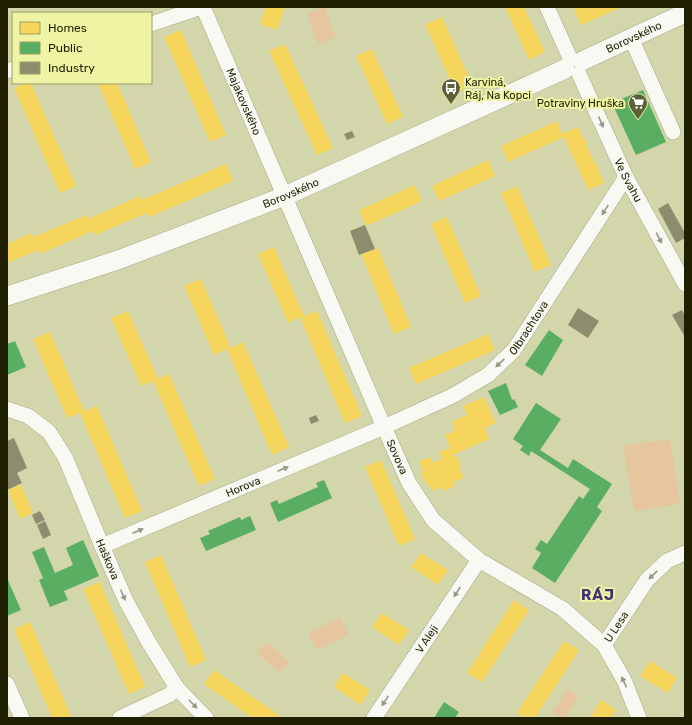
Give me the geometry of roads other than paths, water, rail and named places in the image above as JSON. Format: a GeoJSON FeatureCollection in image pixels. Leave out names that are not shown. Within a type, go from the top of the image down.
{"type":"FeatureCollection","features":[{"type":"Feature","properties":{"kind":"main road","name":"Borovského"},"geometry":{"type":"LineString","coordinates":[[7,296],[118,260],[285,196],[685,14]]}},
{"type":"Feature","properties":{"kind":"street"},"geometry":{"type":"LineString","coordinates":[[152,24],[202,7]]}},
{"type":"Feature","properties":{"kind":"street","name":"Majakovského"},"geometry":{"type":"LineString","coordinates":[[202,7],[285,196]]}},
{"type":"Feature","properties":{"kind":"street","name":"Ve Svahu"},"geometry":{"type":"LineString","coordinates":[[547,7],[626,177],[685,284]]}},
{"type":"Feature","properties":{"kind":"street"},"geometry":{"type":"LineString","coordinates":[[631,38],[673,132]]}},
{"type":"Feature","properties":{"kind":"street","name":"Olbrachtova"},"geometry":{"type":"LineString","coordinates":[[384,427],[452,396],[488,375],[514,350],[626,177]]}},
{"type":"Feature","properties":{"kind":"street","name":"Sovova"},"geometry":{"type":"LineString","coordinates":[[285,196],[409,483],[433,520],[479,560],[564,609],[604,645]]}},
{"type":"Feature","properties":{"kind":"street","name":"Haškova"},"geometry":{"type":"LineString","coordinates":[[7,409],[28,416],[49,432],[65,457],[126,601],[148,641],[177,688],[206,718]]}},
{"type":"Feature","properties":{"kind":"street","name":"Horova"},"geometry":{"type":"LineString","coordinates":[[102,546],[384,427]]}},
{"type":"Feature","properties":{"kind":"street","name":"U Lesa"},"geometry":{"type":"LineString","coordinates":[[639,718],[624,680],[604,645],[647,580],[667,561],[685,553]]}},
{"type":"Feature","properties":{"kind":"street","name":"V Aleji"},"geometry":{"type":"LineString","coordinates":[[374,718],[479,560]]}},
{"type":"Feature","properties":{"kind":"street"},"geometry":{"type":"LineString","coordinates":[[7,684],[22,718]]}},
{"type":"Feature","properties":{"kind":"street"},"geometry":{"type":"LineString","coordinates":[[120,718],[169,695],[177,688]]}},
{"type":"Feature","properties":{"kind":"place","name":"Karviná, Ráj, Na Kopci"},"geometry":{"type":"Point","coordinates":[451,105]}},
{"type":"Feature","properties":{"kind":"place","name":"Potraviny Hruška"},"geometry":{"type":"Point","coordinates":[638,120]}},
{"type":"Feature","properties":{"kind":"district","name":"RÁJ"},"geometry":{"type":"Point","coordinates":[598,595]}}]}
